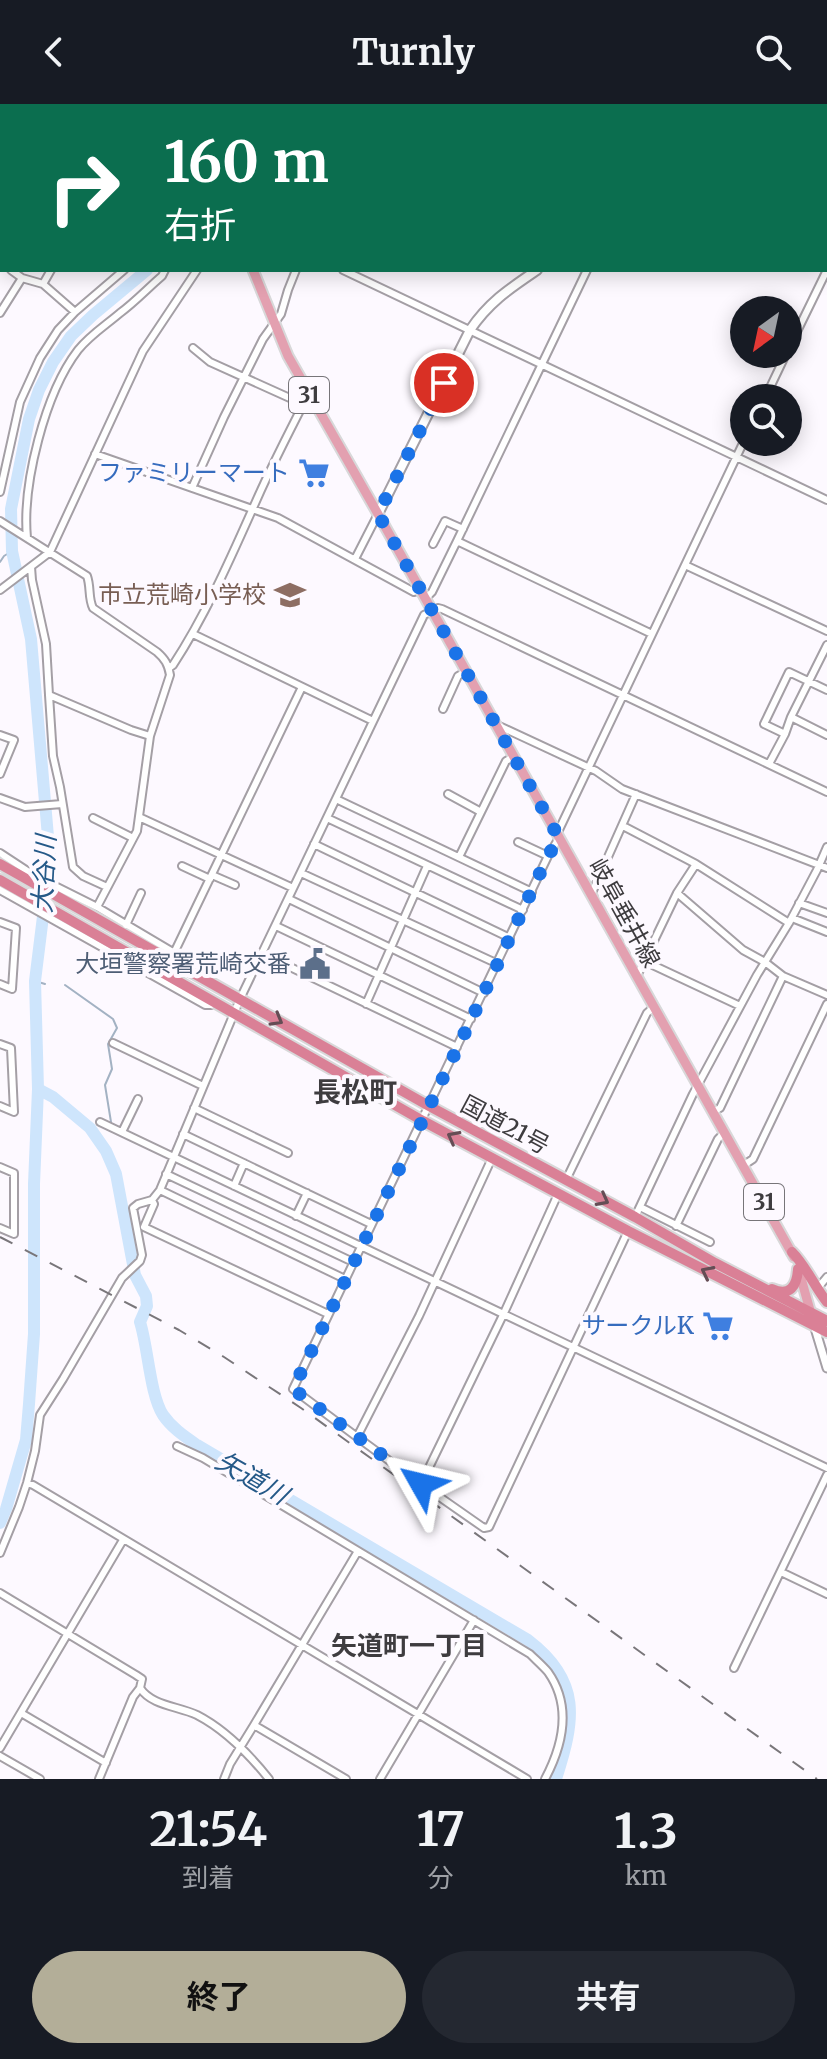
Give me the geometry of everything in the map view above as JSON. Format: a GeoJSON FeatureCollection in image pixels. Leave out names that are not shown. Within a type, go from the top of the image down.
{"type":"FeatureCollection","features":[{"type":"Feature","properties":{"kind":"highway","name":"国道21号"},"geometry":{"type":"LineString","coordinates":[[0,864],[35,880],[209,983],[429,1106],[566,1180],[637,1212],[715,1263],[827,1321]]}},
{"type":"Feature","properties":{"kind":"highway","name":"国道21号"},"geometry":{"type":"LineString","coordinates":[[0,880],[58,918],[234,1012],[423,1121],[628,1231],[827,1332]]}},
{"type":"Feature","properties":{"kind":"highway"},"geometry":{"type":"LineString","coordinates":[[792,1252],[827,1302]]}},
{"type":"Feature","properties":{"kind":"highway"},"geometry":{"type":"LineString","coordinates":[[715,1263],[778,1291],[794,1286],[798,1280],[798,1269]]}},
{"type":"Feature","properties":{"kind":"main road","name":"岐阜垂井線"},"geometry":{"type":"LineString","coordinates":[[254,272],[306,400],[378,514],[792,1252],[814,1325]]}},
{"type":"Feature","properties":{"kind":"main road"},"geometry":{"type":"LineString","coordinates":[[378,514],[470,330],[495,300],[534,272]]}},
{"type":"Feature","properties":{"kind":"street"},"geometry":{"type":"LineString","coordinates":[[14,272],[22,278],[43,284],[75,312]]}},
{"type":"Feature","properties":{"kind":"street"},"geometry":{"type":"LineString","coordinates":[[43,284],[50,272]]}},
{"type":"Feature","properties":{"kind":"street"},"geometry":{"type":"LineString","coordinates":[[0,492],[20,402],[40,358],[58,330],[75,312],[122,272]]}},
{"type":"Feature","properties":{"kind":"street"},"geometry":{"type":"LineString","coordinates":[[26,537],[28,491],[39,440],[46,411],[62,372],[97,330],[122,312],[164,272]]}},
{"type":"Feature","properties":{"kind":"street"},"geometry":{"type":"LineString","coordinates":[[3,588],[50,552],[143,351],[196,272]]}},
{"type":"Feature","properties":{"kind":"street"},"geometry":{"type":"LineString","coordinates":[[192,488],[263,339],[281,314],[295,272]]}},
{"type":"Feature","properties":{"kind":"street"},"geometry":{"type":"LineString","coordinates":[[347,272],[827,500]]}},
{"type":"Feature","properties":{"kind":"street"},"geometry":{"type":"LineString","coordinates":[[95,454],[253,509],[289,524],[414,592],[422,595],[432,592],[586,272]]}},
{"type":"Feature","properties":{"kind":"street"},"geometry":{"type":"LineString","coordinates":[[802,321],[826,272]]}},
{"type":"Feature","properties":{"kind":"street"},"geometry":{"type":"LineString","coordinates":[[0,313],[22,278]]}},
{"type":"Feature","properties":{"kind":"street"},"geometry":{"type":"LineString","coordinates":[[169,668],[193,634],[306,400],[210,362],[193,348]]}},
{"type":"Feature","properties":{"kind":"street"},"geometry":{"type":"LineString","coordinates":[[628,1231],[489,1527],[484,1528],[421,1484],[293,1389],[498,964],[736,457]]}},
{"type":"Feature","properties":{"kind":"street"},"geometry":{"type":"LineString","coordinates":[[355,559],[378,514]]}},
{"type":"Feature","properties":{"kind":"street"},"geometry":{"type":"LineString","coordinates":[[0,521],[87,576],[93,608],[166,659],[169,668],[170,675],[150,736],[137,831],[97,907]]}},
{"type":"Feature","properties":{"kind":"street"},"geometry":{"type":"LineString","coordinates":[[433,544],[445,521],[463,529]]}},
{"type":"Feature","properties":{"kind":"street"},"geometry":{"type":"LineString","coordinates":[[457,541],[652,634]]}},
{"type":"Feature","properties":{"kind":"street"},"geometry":{"type":"LineString","coordinates":[[685,565],[827,631]]}},
{"type":"Feature","properties":{"kind":"street"},"geometry":{"type":"LineString","coordinates":[[29,569],[46,644],[53,750],[73,867],[83,876],[107,887]]}},
{"type":"Feature","properties":{"kind":"street"},"geometry":{"type":"LineString","coordinates":[[0,1553],[27,1483],[40,1415],[126,1272],[140,1261],[142,1255],[133,1208],[152,1200],[160,1190],[234,1012],[424,615],[442,609],[827,792]]}},
{"type":"Feature","properties":{"kind":"street"},"geometry":{"type":"LineString","coordinates":[[193,634],[373,721]]}},
{"type":"Feature","properties":{"kind":"street"},"geometry":{"type":"LineString","coordinates":[[769,764],[827,645]]}},
{"type":"Feature","properties":{"kind":"street"},"geometry":{"type":"LineString","coordinates":[[443,709],[458,676],[465,672]]}},
{"type":"Feature","properties":{"kind":"street"},"geometry":{"type":"LineString","coordinates":[[785,734],[764,724],[789,672],[827,690]]}},
{"type":"Feature","properties":{"kind":"street"},"geometry":{"type":"LineString","coordinates":[[174,953],[302,687]]}},
{"type":"Feature","properties":{"kind":"street"},"geometry":{"type":"LineString","coordinates":[[49,695],[150,736]]}},
{"type":"Feature","properties":{"kind":"street"},"geometry":{"type":"LineString","coordinates":[[791,717],[827,735]]}},
{"type":"Feature","properties":{"kind":"street"},"geometry":{"type":"LineString","coordinates":[[494,723],[588,767],[622,789],[827,868]]}},
{"type":"Feature","properties":{"kind":"street"},"geometry":{"type":"LineString","coordinates":[[0,735],[14,740],[0,774]]}},
{"type":"Feature","properties":{"kind":"street"},"geometry":{"type":"LineString","coordinates":[[459,857],[506,761],[513,757]]}},
{"type":"Feature","properties":{"kind":"street"},"geometry":{"type":"LineString","coordinates":[[448,794],[481,812]]}},
{"type":"Feature","properties":{"kind":"street"},"geometry":{"type":"LineString","coordinates":[[591,895],[636,794]]}},
{"type":"Feature","properties":{"kind":"street"},"geometry":{"type":"LineString","coordinates":[[0,798],[20,806],[60,804]]}},
{"type":"Feature","properties":{"kind":"street"},"geometry":{"type":"LineString","coordinates":[[336,799],[532,892]]}},
{"type":"Feature","properties":{"kind":"street"},"geometry":{"type":"LineString","coordinates":[[139,817],[293,888]]}},
{"type":"Feature","properties":{"kind":"street"},"geometry":{"type":"LineString","coordinates":[[93,818],[133,838]]}},
{"type":"Feature","properties":{"kind":"street"},"geometry":{"type":"LineString","coordinates":[[327,818],[523,910]]}},
{"type":"Feature","properties":{"kind":"street"},"geometry":{"type":"LineString","coordinates":[[623,826],[696,864],[791,920],[827,932]]}},
{"type":"Feature","properties":{"kind":"street"},"geometry":{"type":"LineString","coordinates":[[518,842],[548,856]]}},
{"type":"Feature","properties":{"kind":"street"},"geometry":{"type":"LineString","coordinates":[[314,844],[510,938]]}},
{"type":"Feature","properties":{"kind":"street"},"geometry":{"type":"LineString","coordinates":[[710,1242],[637,1212],[698,1085],[791,920],[827,847]]}},
{"type":"Feature","properties":{"kind":"street"},"geometry":{"type":"LineString","coordinates":[[0,853],[35,880]]}},
{"type":"Feature","properties":{"kind":"street"},"geometry":{"type":"LineString","coordinates":[[637,976],[677,893],[696,864]]}},
{"type":"Feature","properties":{"kind":"street"},"geometry":{"type":"LineString","coordinates":[[182,866],[235,885]]}},
{"type":"Feature","properties":{"kind":"street"},"geometry":{"type":"LineString","coordinates":[[366,1004],[427,866]]}},
{"type":"Feature","properties":{"kind":"street"},"geometry":{"type":"LineString","coordinates":[[301,873],[498,964]]}},
{"type":"Feature","properties":{"kind":"street"},"geometry":{"type":"LineString","coordinates":[[0,890],[29,901]]}},
{"type":"Feature","properties":{"kind":"street"},"geometry":{"type":"LineString","coordinates":[[126,925],[141,893]]}},
{"type":"Feature","properties":{"kind":"street"},"geometry":{"type":"LineString","coordinates":[[677,893],[743,950],[783,976],[827,995]]}},
{"type":"Feature","properties":{"kind":"street"},"geometry":{"type":"LineString","coordinates":[[63,896],[97,907],[205,971],[209,983]]}},
{"type":"Feature","properties":{"kind":"street"},"geometry":{"type":"LineString","coordinates":[[289,899],[484,993]]}},
{"type":"Feature","properties":{"kind":"street"},"geometry":{"type":"LineString","coordinates":[[799,903],[827,913]]}},
{"type":"Feature","properties":{"kind":"street"},"geometry":{"type":"LineString","coordinates":[[0,922],[16,928],[12,989],[0,984]]}},
{"type":"Feature","properties":{"kind":"street"},"geometry":{"type":"LineString","coordinates":[[276,926],[471,1019]]}},
{"type":"Feature","properties":{"kind":"street"},"geometry":{"type":"LineString","coordinates":[[263,954],[457,1047]]}},
{"type":"Feature","properties":{"kind":"street"},"geometry":{"type":"LineString","coordinates":[[644,961],[740,1006]]}},
{"type":"Feature","properties":{"kind":"street"},"geometry":{"type":"LineString","coordinates":[[713,1112],[720,1108],[783,976]]}},
{"type":"Feature","properties":{"kind":"street"},"geometry":{"type":"LineString","coordinates":[[744,1165],[753,1159],[827,1004]]}},
{"type":"Feature","properties":{"kind":"street"},"geometry":{"type":"LineString","coordinates":[[566,1180],[647,1013],[654,1007]]}},
{"type":"Feature","properties":{"kind":"street"},"geometry":{"type":"LineString","coordinates":[[113,1043],[203,1086]]}},
{"type":"Feature","properties":{"kind":"street"},"geometry":{"type":"LineString","coordinates":[[0,1044],[11,1048],[14,1112],[0,1106]]}},
{"type":"Feature","properties":{"kind":"street"},"geometry":{"type":"LineString","coordinates":[[122,1132],[138,1099]]}},
{"type":"Feature","properties":{"kind":"street"},"geometry":{"type":"LineString","coordinates":[[194,1108],[288,1153]]}},
{"type":"Feature","properties":{"kind":"street"},"geometry":{"type":"LineString","coordinates":[[100,1122],[827,1468]]}},
{"type":"Feature","properties":{"kind":"street"},"geometry":{"type":"LineString","coordinates":[[676,1226],[718,1139],[724,1133]]}},
{"type":"Feature","properties":{"kind":"street"},"geometry":{"type":"LineString","coordinates":[[183,1134],[371,1224]]}},
{"type":"Feature","properties":{"kind":"street"},"geometry":{"type":"LineString","coordinates":[[357,1437],[419,1316],[492,1158]]}},
{"type":"Feature","properties":{"kind":"street"},"geometry":{"type":"LineString","coordinates":[[234,1186],[244,1163]]}},
{"type":"Feature","properties":{"kind":"street"},"geometry":{"type":"LineString","coordinates":[[0,1167],[14,1173],[14,1234],[0,1228]]}},
{"type":"Feature","properties":{"kind":"street"},"geometry":{"type":"LineString","coordinates":[[166,1174],[353,1262]]}},
{"type":"Feature","properties":{"kind":"street"},"geometry":{"type":"LineString","coordinates":[[160,1190],[345,1279]]}},
{"type":"Feature","properties":{"kind":"street"},"geometry":{"type":"LineString","coordinates":[[296,1216],[307,1193]]}},
{"type":"Feature","properties":{"kind":"street"},"geometry":{"type":"LineString","coordinates":[[421,1484],[558,1194]]}},
{"type":"Feature","properties":{"kind":"street"},"geometry":{"type":"LineString","coordinates":[[245,1211],[253,1196]]}},
{"type":"Feature","properties":{"kind":"street"},"geometry":{"type":"LineString","coordinates":[[152,1200],[154,1204],[144,1227],[328,1314]]}},
{"type":"Feature","properties":{"kind":"street"},"geometry":{"type":"LineString","coordinates":[[260,1238],[271,1204]]}},
{"type":"Feature","properties":{"kind":"street"},"geometry":{"type":"LineString","coordinates":[[817,1289],[827,1277]]}},
{"type":"Feature","properties":{"kind":"street"},"geometry":{"type":"LineString","coordinates":[[814,1325],[827,1368]]}},
{"type":"Feature","properties":{"kind":"street"},"geometry":{"type":"LineString","coordinates":[[177,1446],[216,1466],[530,1654],[547,1671],[557,1688],[564,1725],[556,1759],[545,1779]]}},
{"type":"Feature","properties":{"kind":"street"},"geometry":{"type":"LineString","coordinates":[[734,1668],[827,1475]]}},
{"type":"Feature","properties":{"kind":"street"},"geometry":{"type":"LineString","coordinates":[[27,1483],[527,1779]]}},
{"type":"Feature","properties":{"kind":"street"},"geometry":{"type":"LineString","coordinates":[[0,1748],[123,1540]]}},
{"type":"Feature","properties":{"kind":"street"},"geometry":{"type":"LineString","coordinates":[[224,1779],[230,1764],[358,1551]]}},
{"type":"Feature","properties":{"kind":"street"},"geometry":{"type":"LineString","coordinates":[[781,1572],[827,1594]]}},
{"type":"Feature","properties":{"kind":"street"},"geometry":{"type":"LineString","coordinates":[[0,1593],[142,1679],[99,1779]]}},
{"type":"Feature","properties":{"kind":"street"},"geometry":{"type":"LineString","coordinates":[[380,1779],[474,1620]]}},
{"type":"Feature","properties":{"kind":"street"},"geometry":{"type":"LineString","coordinates":[[140,1688],[145,1697],[196,1715],[241,1747],[269,1779]]}},
{"type":"Feature","properties":{"kind":"street"},"geometry":{"type":"LineString","coordinates":[[21,1713],[106,1763]]}},
{"type":"Feature","properties":{"kind":"street"},"geometry":{"type":"LineString","coordinates":[[254,1725],[346,1779]]}},
{"type":"Feature","properties":{"kind":"street"},"geometry":{"type":"LineString","coordinates":[[0,1756],[40,1779]]}},
{"type":"Feature","properties":{"kind":"waterway","name":"大谷川"},"geometry":{"type":"LineString","coordinates":[[0,1523],[26,1440],[29,1404],[34,1334],[34,1184],[38,1089],[35,981],[50,860],[31,639],[12,551],[11,509],[29,419],[53,362],[71,336],[145,272]]}},
{"type":"Feature","properties":{"kind":"waterway"},"geometry":{"type":"LineString","coordinates":[[0,562],[12,551]]}},
{"type":"Feature","properties":{"kind":"waterway"},"geometry":{"type":"LineString","coordinates":[[35,981],[45,984]]}},
{"type":"Feature","properties":{"kind":"waterway"},"geometry":{"type":"LineString","coordinates":[[65,985],[113,1019],[117,1028],[108,1044],[112,1069],[105,1085],[111,1122]]}},
{"type":"Feature","properties":{"kind":"waterway","name":"矢道川"},"geometry":{"type":"LineString","coordinates":[[38,1089],[53,1097],[90,1128],[106,1151],[116,1174],[135,1275],[146,1296],[147,1306],[140,1322],[155,1396],[163,1415],[174,1428],[197,1445],[528,1640],[545,1655],[566,1686],[569,1703],[567,1738],[556,1779]]}},
{"type":"Feature","properties":{"kind":"railway"},"geometry":{"type":"LineString","coordinates":[[0,1237],[179,1330],[301,1408],[817,1779]]}},
{"type":"Feature","properties":{"kind":"place","name":"ファミリーマート"},"geometry":{"type":"Point","coordinates":[314,473]}},
{"type":"Feature","properties":{"kind":"place","name":"市立荒崎小学校"},"geometry":{"type":"Point","coordinates":[290,595]}},
{"type":"Feature","properties":{"kind":"place","name":"大垣警察署荒崎交番"},"geometry":{"type":"Point","coordinates":[315,964]}},
{"type":"Feature","properties":{"kind":"place","name":"サークルK"},"geometry":{"type":"Point","coordinates":[718,1326]}},
{"type":"Feature","properties":{"kind":"district","name":"長松町"},"geometry":{"type":"Point","coordinates":[355,1092]}},
{"type":"Feature","properties":{"kind":"district","name":"矢道町一丁目"},"geometry":{"type":"Point","coordinates":[409,1646]}},
{"type":"Feature","properties":{"kind":"route"},"geometry":{"type":"LineString","coordinates":[[421,1484],[293,1389],[559,838],[378,514],[444,383]]}}]}
